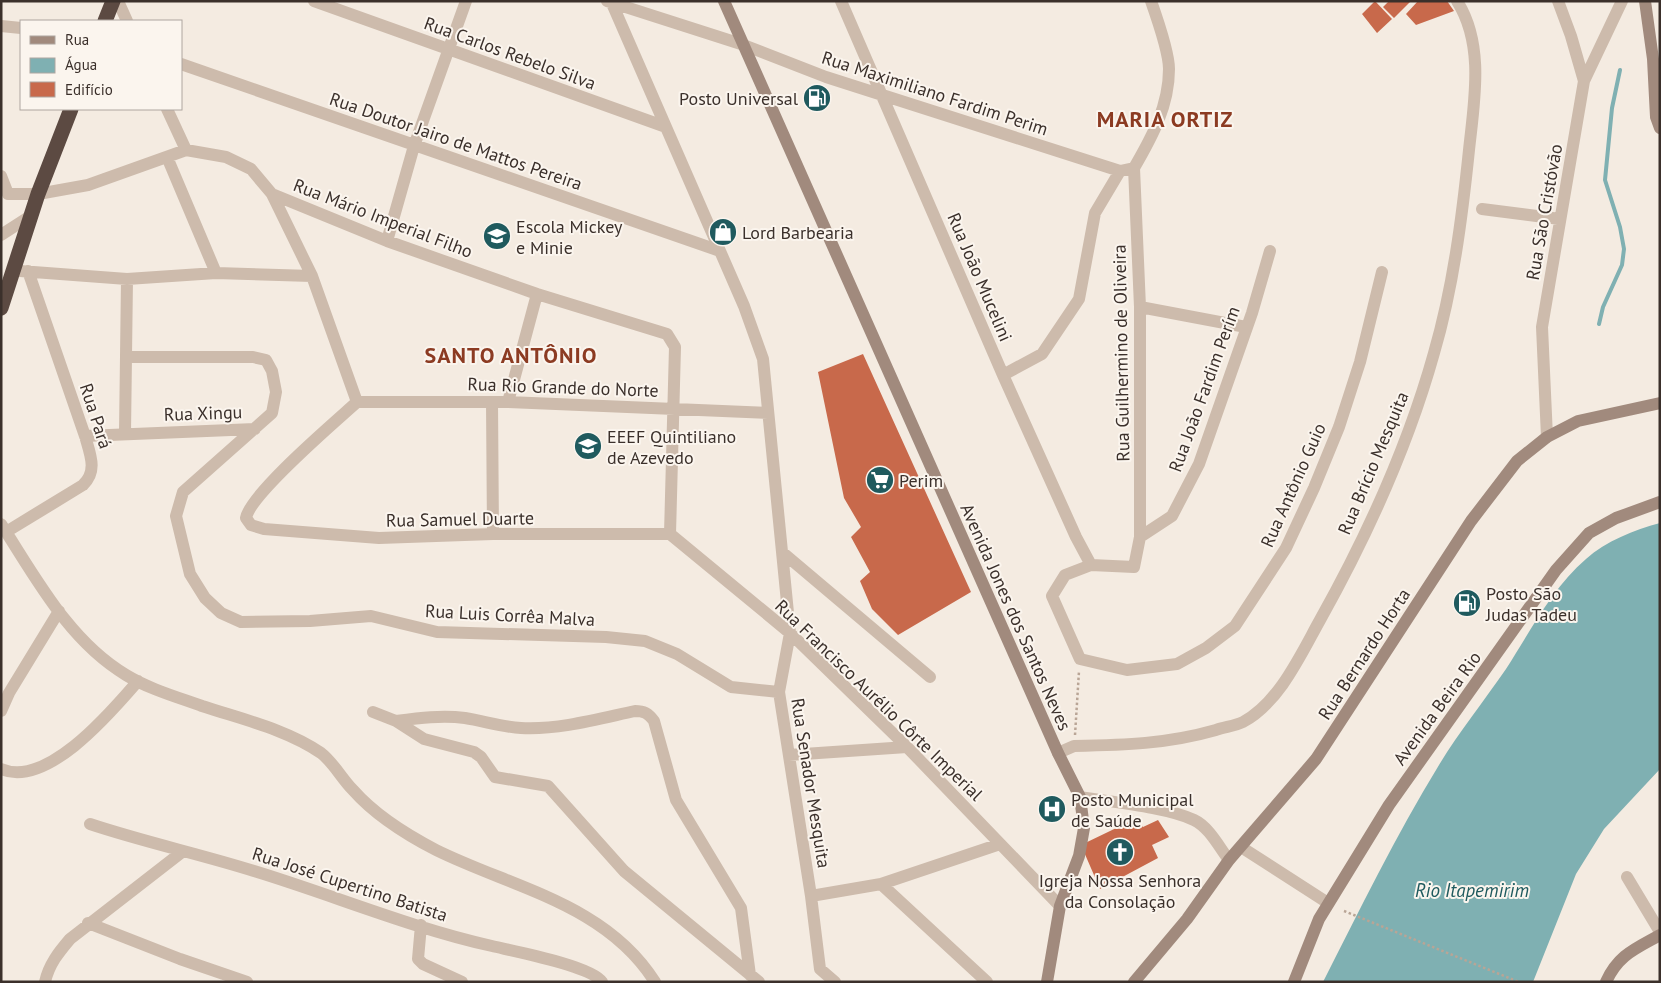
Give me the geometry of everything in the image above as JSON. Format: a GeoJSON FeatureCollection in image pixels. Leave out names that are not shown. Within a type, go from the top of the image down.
{"type":"FeatureCollection","features":[{"type":"Feature","properties":{"kind":"highway"},"geometry":{"type":"LineString","coordinates":[[104,20],[113,1]]}},
{"type":"Feature","properties":{"kind":"highway"},"geometry":{"type":"LineString","coordinates":[[1,308],[20,272],[38,194],[70,110]]}},
{"type":"Feature","properties":{"kind":"main road","name":"Avenida Jones dos Santos Neves"},"geometry":{"type":"LineString","coordinates":[[724,1],[741,44],[1058,753],[1080,797],[1084,828],[1079,856],[1060,906],[1047,982]]}},
{"type":"Feature","properties":{"kind":"main road"},"geometry":{"type":"LineString","coordinates":[[1645,1],[1653,59],[1656,117],[1660,128]]}},
{"type":"Feature","properties":{"kind":"main road","name":"Rua Bernardo Horta"},"geometry":{"type":"LineString","coordinates":[[1134,982],[1187,919],[1229,860],[1316,759],[1472,521],[1516,461],[1547,437],[1578,421],[1660,403]]}},
{"type":"Feature","properties":{"kind":"main road","name":"Avenida Beira Rio"},"geometry":{"type":"LineString","coordinates":[[1294,982],[1319,919],[1389,805],[1570,552],[1589,533],[1616,518],[1660,502]]}},
{"type":"Feature","properties":{"kind":"main road"},"geometry":{"type":"LineString","coordinates":[[1606,982],[1613,967],[1623,956],[1660,934]]}},
{"type":"Feature","properties":{"kind":"street"},"geometry":{"type":"LineString","coordinates":[[118,1],[127,20]]}},
{"type":"Feature","properties":{"kind":"street","name":"Rua Carlos Rebelo Silva"},"geometry":{"type":"LineString","coordinates":[[314,1],[666,127]]}},
{"type":"Feature","properties":{"kind":"street"},"geometry":{"type":"LineString","coordinates":[[388,241],[414,146],[466,1]]}},
{"type":"Feature","properties":{"kind":"street","name":"Rua João Mucelini"},"geometry":{"type":"LineString","coordinates":[[842,1],[1003,375],[1076,537],[1091,565]]}},
{"type":"Feature","properties":{"kind":"street"},"geometry":{"type":"LineString","coordinates":[[1003,375],[1042,354],[1079,299],[1095,213],[1120,171],[1134,168],[1151,138],[1164,106],[1169,68],[1151,1]]}},
{"type":"Feature","properties":{"kind":"street","name":"Rua Brício Mesquita"},"geometry":{"type":"LineString","coordinates":[[1058,753],[1074,746],[1181,740],[1243,722],[1266,704],[1289,676],[1344,577],[1412,423],[1435,351],[1452,267],[1465,192],[1476,84],[1473,46],[1462,10],[1457,1]]}},
{"type":"Feature","properties":{"kind":"street"},"geometry":{"type":"LineString","coordinates":[[1558,1],[1572,36],[1584,81]]}},
{"type":"Feature","properties":{"kind":"street","name":"Rua São Cristóvão"},"geometry":{"type":"LineString","coordinates":[[1547,437],[1542,327],[1560,220],[1584,81],[1622,1]]}},
{"type":"Feature","properties":{"kind":"street","name":"Rua Maximiliano Fardim Perim"},"geometry":{"type":"LineString","coordinates":[[610,2],[741,44],[826,77],[882,93],[1120,171]]}},
{"type":"Feature","properties":{"kind":"street","name":"Rua Senador Mesquita"},"geometry":{"type":"LineString","coordinates":[[610,2],[720,250],[763,359],[790,633],[779,692],[811,896],[820,969],[835,982]]}},
{"type":"Feature","properties":{"kind":"street"},"geometry":{"type":"LineString","coordinates":[[1,26],[20,28]]}},
{"type":"Feature","properties":{"kind":"street","name":"Rua Doutor Jairo de Mattos Pereira"},"geometry":{"type":"LineString","coordinates":[[182,64],[414,146],[720,250]]}},
{"type":"Feature","properties":{"kind":"street"},"geometry":{"type":"LineString","coordinates":[[166,110],[186,150]]}},
{"type":"Feature","properties":{"kind":"street"},"geometry":{"type":"LineString","coordinates":[[1,176],[4,194],[38,194],[88,185],[186,150],[226,157],[251,169],[272,194],[312,276],[357,402]]}},
{"type":"Feature","properties":{"kind":"street"},"geometry":{"type":"LineString","coordinates":[[167,157],[216,273]]}},
{"type":"Feature","properties":{"kind":"street","name":"Rua Guilhermino de Oliveira"},"geometry":{"type":"LineString","coordinates":[[1134,168],[1140,307],[1140,537]]}},
{"type":"Feature","properties":{"kind":"street","name":"Rua Mário Imperial Filho"},"geometry":{"type":"LineString","coordinates":[[272,194],[388,241],[536,294],[659,331],[672,338],[675,347],[675,408]]}},
{"type":"Feature","properties":{"kind":"street"},"geometry":{"type":"LineString","coordinates":[[1482,209],[1560,220]]}},
{"type":"Feature","properties":{"kind":"street"},"geometry":{"type":"LineString","coordinates":[[1,235],[32,215]]}},
{"type":"Feature","properties":{"kind":"street","name":"Rua João Fardim Perím"},"geometry":{"type":"LineString","coordinates":[[1140,537],[1172,516],[1199,464],[1270,251]]}},
{"type":"Feature","properties":{"kind":"street"},"geometry":{"type":"LineString","coordinates":[[20,272],[127,279],[216,273],[312,276]]}},
{"type":"Feature","properties":{"kind":"street","name":"Rua Pará"},"geometry":{"type":"LineString","coordinates":[[4,528],[71,493],[89,479],[92,463],[85,436],[20,272]]}},
{"type":"Feature","properties":{"kind":"street","name":"Rua Antônio Guio"},"geometry":{"type":"LineString","coordinates":[[1080,659],[1127,670],[1177,664],[1206,648],[1235,626],[1286,548],[1314,488],[1339,427],[1360,362],[1382,272]]}},
{"type":"Feature","properties":{"kind":"street"},"geometry":{"type":"LineString","coordinates":[[126,433],[127,279]]}},
{"type":"Feature","properties":{"kind":"street"},"geometry":{"type":"LineString","coordinates":[[508,402],[536,294]]}},
{"type":"Feature","properties":{"kind":"street"},"geometry":{"type":"LineString","coordinates":[[1140,307],[1246,327]]}},
{"type":"Feature","properties":{"kind":"street","name":"Rua Xingu"},"geometry":{"type":"LineString","coordinates":[[85,436],[255,429],[272,414],[276,392],[272,371],[266,360],[239,356],[128,356]]}},
{"type":"Feature","properties":{"kind":"street","name":"Rua Rio Grande do Norte"},"geometry":{"type":"LineString","coordinates":[[357,402],[508,402],[768,413]]}},
{"type":"Feature","properties":{"kind":"street","name":"Rua Samuel Duarte"},"geometry":{"type":"LineString","coordinates":[[357,402],[266,489],[248,511],[246,518],[251,526],[264,529],[379,538],[493,534],[670,534]]}},
{"type":"Feature","properties":{"kind":"street"},"geometry":{"type":"LineString","coordinates":[[492,402],[493,534]]}},
{"type":"Feature","properties":{"kind":"street"},"geometry":{"type":"LineString","coordinates":[[670,534],[675,408]]}},
{"type":"Feature","properties":{"kind":"street","name":"Rua Luis Corrêa Malva"},"geometry":{"type":"LineString","coordinates":[[255,429],[183,492],[176,516],[190,574],[205,598],[221,613],[241,622],[293,622],[371,616],[437,632],[606,637],[645,641],[677,654],[731,687],[779,692]]}},
{"type":"Feature","properties":{"kind":"street"},"geometry":{"type":"LineString","coordinates":[[4,528],[58,612],[83,641],[124,674],[138,681],[256,723],[300,741],[322,754],[354,792],[388,821],[435,850],[551,898],[581,913],[641,960],[655,982]]}},
{"type":"Feature","properties":{"kind":"street","name":"Rua Francisco Aurélio Côrte Imperial"},"geometry":{"type":"LineString","coordinates":[[670,534],[790,633],[907,747],[1060,906]]}},
{"type":"Feature","properties":{"kind":"street"},"geometry":{"type":"LineString","coordinates":[[1080,659],[1052,596],[1065,575],[1091,565],[1134,567],[1140,537]]}},
{"type":"Feature","properties":{"kind":"street"},"geometry":{"type":"LineString","coordinates":[[782,552],[930,677]]}},
{"type":"Feature","properties":{"kind":"street"},"geometry":{"type":"LineString","coordinates":[[1,712],[9,693],[58,612]]}},
{"type":"Feature","properties":{"kind":"street"},"geometry":{"type":"LineString","coordinates":[[1,769],[15,772],[24,771],[54,760],[70,750],[98,727],[138,681]]}},
{"type":"Feature","properties":{"kind":"street"},"geometry":{"type":"LineString","coordinates":[[396,721],[440,716],[466,718],[488,724],[522,728],[582,723],[634,711],[643,711],[649,714],[654,721],[676,800],[741,908],[754,978]]}},
{"type":"Feature","properties":{"kind":"street"},"geometry":{"type":"LineString","coordinates":[[373,712],[396,721],[424,739],[474,752],[481,757],[494,777],[548,786],[624,871],[754,978]]}},
{"type":"Feature","properties":{"kind":"street"},"geometry":{"type":"LineString","coordinates":[[789,754],[907,747]]}},
{"type":"Feature","properties":{"kind":"street"},"geometry":{"type":"LineString","coordinates":[[1080,797],[1158,810],[1194,820],[1207,830],[1229,860]]}},
{"type":"Feature","properties":{"kind":"street","name":"Rua José Cupertino Batista"},"geometry":{"type":"LineString","coordinates":[[90,824],[182,852],[253,870],[420,925],[491,946],[524,952],[600,979]]}},
{"type":"Feature","properties":{"kind":"street"},"geometry":{"type":"LineString","coordinates":[[811,896],[881,884],[1000,844]]}},
{"type":"Feature","properties":{"kind":"street"},"geometry":{"type":"LineString","coordinates":[[1241,847],[1328,903]]}},
{"type":"Feature","properties":{"kind":"street"},"geometry":{"type":"LineString","coordinates":[[45,982],[48,970],[58,953],[88,923],[182,852]]}},
{"type":"Feature","properties":{"kind":"street"},"geometry":{"type":"LineString","coordinates":[[1627,877],[1660,934]]}},
{"type":"Feature","properties":{"kind":"street"},"geometry":{"type":"LineString","coordinates":[[881,884],[987,982]]}},
{"type":"Feature","properties":{"kind":"street"},"geometry":{"type":"LineString","coordinates":[[88,923],[180,959],[247,982]]}},
{"type":"Feature","properties":{"kind":"street"},"geometry":{"type":"LineString","coordinates":[[420,925],[418,959],[423,964],[462,982]]}},
{"type":"Feature","properties":{"kind":"path"},"geometry":{"type":"LineString","coordinates":[[1074,746],[1080,659]]}},
{"type":"Feature","properties":{"kind":"path"},"geometry":{"type":"LineString","coordinates":[[1344,911],[1519,982]]}},
{"type":"Feature","properties":{"kind":"water","name":"Rio Itapemirim"},"geometry":{"type":"Polygon","coordinates":[[[1660,523],[1660,769],[1604,829],[1576,874],[1533,982],[1323,982],[1423,791],[1463,729],[1506,669],[1552,597],[1586,559],[1602,547],[1630,533],[1660,523]]]}},
{"type":"Feature","properties":{"kind":"building"},"geometry":{"type":"Polygon","coordinates":[[[1375,1],[1392,19],[1377,33],[1362,14],[1375,1]]]}},
{"type":"Feature","properties":{"kind":"building"},"geometry":{"type":"Polygon","coordinates":[[[1389,1],[1411,1],[1394,18],[1383,7],[1389,1]]]}},
{"type":"Feature","properties":{"kind":"building"},"geometry":{"type":"Polygon","coordinates":[[[1418,1],[1447,1],[1454,11],[1416,25],[1406,14],[1418,1]]]}},
{"type":"Feature","properties":{"kind":"building","name":"Perim"},"geometry":{"type":"Polygon","coordinates":[[[863,354],[971,592],[898,635],[872,609],[860,581],[870,572],[851,537],[861,527],[844,498],[818,372],[863,354]]]}},
{"type":"Feature","properties":{"kind":"building","name":"Igreja Nossa Senhora da Consolação"},"geometry":{"type":"Polygon","coordinates":[[[1137,818],[1143,827],[1158,820],[1169,837],[1152,845],[1158,858],[1100,889],[1081,845],[1137,818]]]}},
{"type":"Feature","properties":{"kind":"waterway"},"geometry":{"type":"LineString","coordinates":[[1599,324],[1603,307],[1622,265],[1624,249],[1620,227],[1605,180],[1612,108],[1620,70]]}},
{"type":"Feature","properties":{"kind":"place","name":"Posto Universal"},"geometry":{"type":"Point","coordinates":[817,98]}},
{"type":"Feature","properties":{"kind":"place","name":"Lord Barbearia"},"geometry":{"type":"Point","coordinates":[723,232]}},
{"type":"Feature","properties":{"kind":"place","name":"Escola Mickey e Minie"},"geometry":{"type":"Point","coordinates":[497,236]}},
{"type":"Feature","properties":{"kind":"place","name":"EEEF Quintiliano de Azevedo"},"geometry":{"type":"Point","coordinates":[588,446]}},
{"type":"Feature","properties":{"kind":"place","name":"Perim"},"geometry":{"type":"Point","coordinates":[880,480]}},
{"type":"Feature","properties":{"kind":"place","name":"Posto São Judas Tadeu"},"geometry":{"type":"Point","coordinates":[1467,603]}},
{"type":"Feature","properties":{"kind":"place","name":"Posto Municipal de Saúde"},"geometry":{"type":"Point","coordinates":[1052,809]}},
{"type":"Feature","properties":{"kind":"place","name":"Igreja Nossa Senhora da Consolação"},"geometry":{"type":"Point","coordinates":[1120,852]}},
{"type":"Feature","properties":{"kind":"district","name":"MARIA ORTIZ"},"geometry":{"type":"Point","coordinates":[1165,119]}},
{"type":"Feature","properties":{"kind":"district","name":"SANTO ANTÔNIO"},"geometry":{"type":"Point","coordinates":[511,355]}}]}
